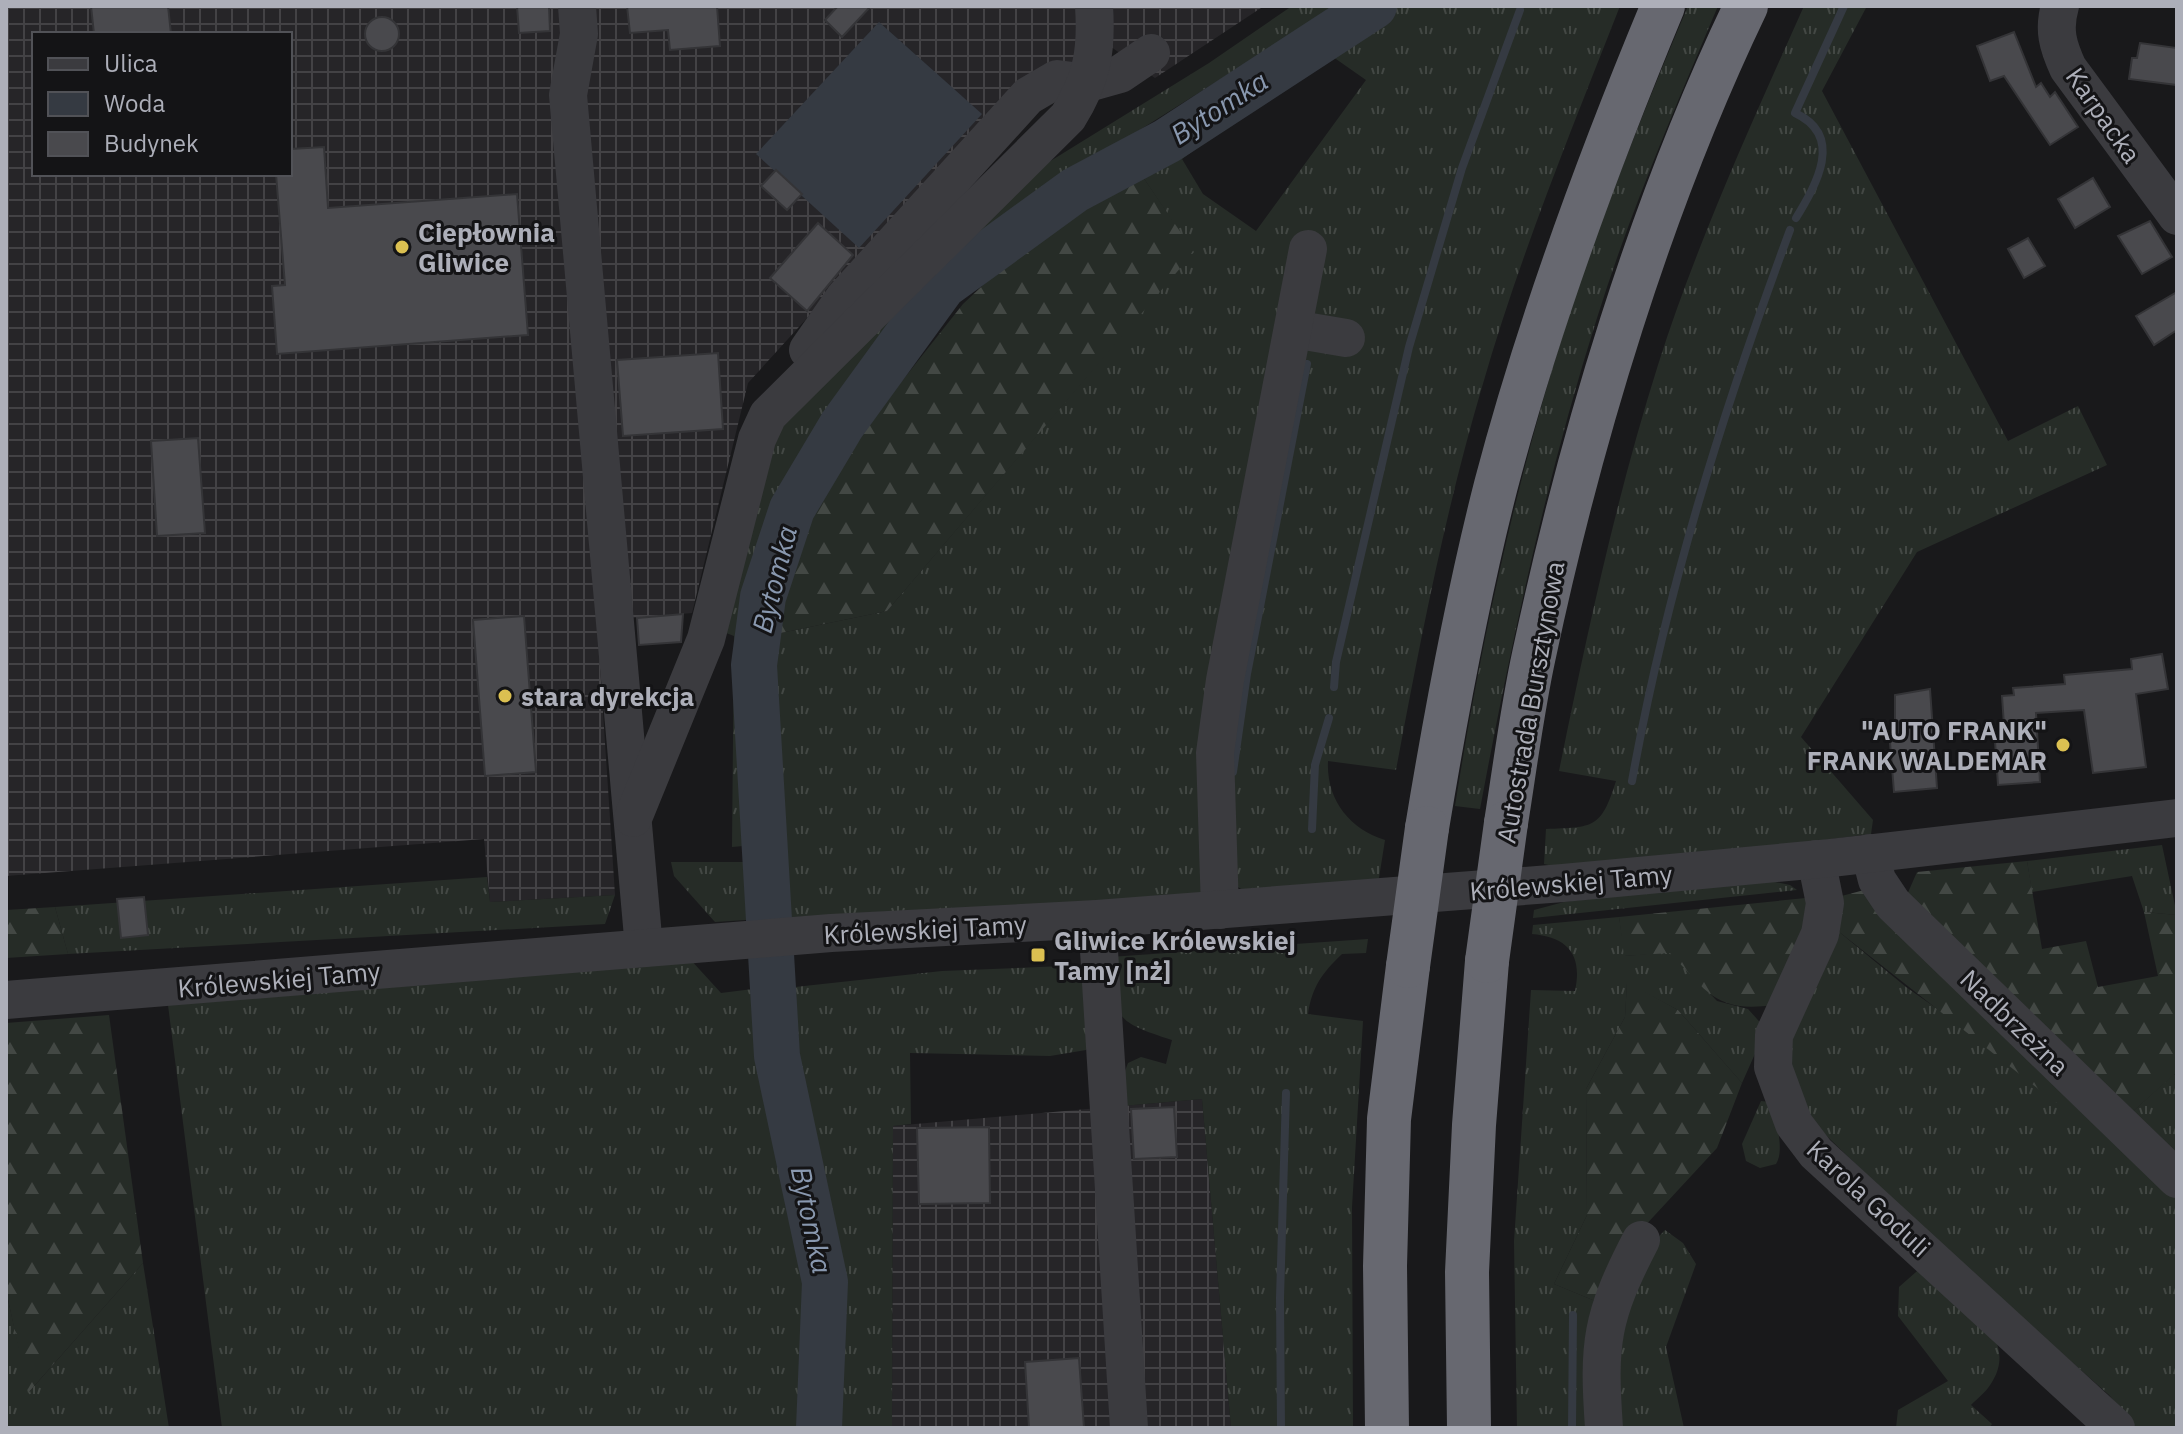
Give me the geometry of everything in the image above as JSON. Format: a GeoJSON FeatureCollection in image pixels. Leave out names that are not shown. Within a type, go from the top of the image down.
{"type":"FeatureCollection","features":[{"type":"Feature","properties":{"kind":"highway"},"geometry":{"type":"LineString","coordinates":[[1387,1428],[1385,1266],[1389,1119],[1427,828],[1455,666],[1497,485],[1541,335],[1602,154],[1663,6]]}},
{"type":"Feature","properties":{"kind":"highway","name":"Autostrada Bursztynowa"},"geometry":{"type":"LineString","coordinates":[[1469,1428],[1467,1272],[1474,1125],[1487,961],[1506,823],[1537,643],[1572,491],[1613,349],[1678,168],[1746,6]]}},
{"type":"Feature","properties":{"kind":"street"},"geometry":{"type":"LineString","coordinates":[[577,6],[579,34],[568,95],[615,650],[644,948]]}},
{"type":"Feature","properties":{"kind":"street"},"geometry":{"type":"LineString","coordinates":[[633,818],[706,639],[761,427],[794,387],[1041,147],[1068,117],[1088,83],[1093,61],[1094,6]]}},
{"type":"Feature","properties":{"kind":"street","name":"Karpacka"},"geometry":{"type":"LineString","coordinates":[[2060,6],[2055,24],[2058,45],[2068,68],[2177,216]]}},
{"type":"Feature","properties":{"kind":"street"},"geometry":{"type":"LineString","coordinates":[[1088,83],[1120,74],[1151,53]]}},
{"type":"Feature","properties":{"kind":"street"},"geometry":{"type":"LineString","coordinates":[[1220,910],[1215,753],[1225,680],[1308,249]]}},
{"type":"Feature","properties":{"kind":"street"},"geometry":{"type":"LineString","coordinates":[[1293,329],[1346,338]]}},
{"type":"Feature","properties":{"kind":"street","name":"Królewskiej Tamy"},"geometry":{"type":"LineString","coordinates":[[6,1000],[831,933],[1220,910],[1816,859],[2177,818]]}},
{"type":"Feature","properties":{"kind":"street","name":"Nadbrzeżna"},"geometry":{"type":"LineString","coordinates":[[1870,853],[1877,880],[1893,904],[2177,1179]]}},
{"type":"Feature","properties":{"kind":"street","name":"Karola Goduli"},"geometry":{"type":"LineString","coordinates":[[1816,859],[1825,903],[1820,934],[1774,1035],[1773,1067],[1794,1124],[1816,1153],[2116,1428]]}},
{"type":"Feature","properties":{"kind":"street"},"geometry":{"type":"LineString","coordinates":[[1097,919],[1129,1428]]}},
{"type":"Feature","properties":{"kind":"street"},"geometry":{"type":"LineString","coordinates":[[1604,1428],[1602,1331],[1615,1290],[1641,1240]]}},
{"type":"Feature","properties":{"kind":"shaded area","name":"Ciepłownia Gliwice"},"geometry":{"type":"Polygon","coordinates":[[[6,6],[1264,6],[1155,78],[1107,44],[1001,105],[748,383],[692,613],[621,619],[599,651],[615,895],[490,902],[484,839],[6,876],[6,6]]]}},
{"type":"Feature","properties":{"kind":"shaded area"},"geometry":{"type":"Polygon","coordinates":[[[1202,1099],[1231,1428],[892,1428],[893,1126],[1202,1099]]]}},
{"type":"Feature","properties":{"kind":"green space"},"geometry":{"type":"Polygon","coordinates":[[[1292,6],[1337,6],[1052,185],[937,276],[815,441],[765,540],[746,641],[754,845],[732,847],[734,636],[721,631],[762,463],[790,407],[1023,178],[1209,63],[1292,6]]]}},
{"type":"Feature","properties":{"kind":"green space"},"geometry":{"type":"Polygon","coordinates":[[[1342,6],[1620,6],[1529,243],[1482,387],[1445,529],[1396,770],[1328,761],[1331,788],[1342,811],[1361,828],[1385,840],[1378,884],[1250,894],[1231,883],[1224,749],[1289,313],[1201,898],[786,918],[766,684],[771,635],[887,611],[1193,252],[1143,177],[1228,112],[1236,118],[1182,159],[1203,194],[1256,231],[1366,80],[1326,52],[1364,33],[1342,6]]]}},
{"type":"Feature","properties":{"kind":"green space"},"geometry":{"type":"Polygon","coordinates":[[[1688,6],[1718,6],[1638,200],[1579,379],[1531,562],[1480,809],[1455,806],[1479,669],[1508,532],[1544,398],[1598,232],[1688,6]]]}},
{"type":"Feature","properties":{"kind":"green space"},"geometry":{"type":"Polygon","coordinates":[[[1804,6],[1867,6],[1822,91],[2008,441],[2078,406],[2107,465],[1917,552],[1801,737],[1873,820],[1871,834],[1577,871],[1544,864],[1546,829],[1585,826],[1593,822],[1600,817],[1616,781],[1559,771],[1603,566],[1643,415],[1673,320],[1726,184],[1804,6]]]}},
{"type":"Feature","properties":{"kind":"green space"},"geometry":{"type":"Polygon","coordinates":[[[1143,177],[1194,252],[887,611],[771,635],[796,539],[837,463],[963,304],[1030,241],[1143,177]]]}},
{"type":"Feature","properties":{"kind":"green space"},"geometry":{"type":"Polygon","coordinates":[[[2162,845],[2177,915],[2144,912],[2132,876],[2032,892],[2027,861],[2162,845]]]}},
{"type":"Feature","properties":{"kind":"green space"},"geometry":{"type":"Polygon","coordinates":[[[2027,861],[2042,949],[2086,941],[2098,987],[2158,976],[2144,912],[2177,915],[2177,1072],[2130,1114],[1903,904],[1917,872],[2027,861]]]}},
{"type":"Feature","properties":{"kind":"green space"},"geometry":{"type":"Polygon","coordinates":[[[671,862],[759,862],[760,919],[715,922],[674,876],[671,862]]]}},
{"type":"Feature","properties":{"kind":"green space"},"geometry":{"type":"Polygon","coordinates":[[[487,877],[490,902],[615,895],[605,924],[68,954],[55,907],[487,877]]]}},
{"type":"Feature","properties":{"kind":"green space"},"geometry":{"type":"Polygon","coordinates":[[[1760,879],[1790,885],[1797,890],[1533,918],[1534,910],[1564,902],[1760,879]]]}},
{"type":"Feature","properties":{"kind":"green space"},"geometry":{"type":"Polygon","coordinates":[[[1868,889],[2096,1120],[2055,1102],[1838,931],[1834,898],[1868,889]]]}},
{"type":"Feature","properties":{"kind":"green space"},"geometry":{"type":"Polygon","coordinates":[[[1806,898],[1809,928],[1773,1005],[1753,1007],[1725,1002],[1704,988],[1670,953],[1624,956],[1619,917],[1806,898]]]}},
{"type":"Feature","properties":{"kind":"green space"},"geometry":{"type":"Polygon","coordinates":[[[55,907],[68,954],[6,958],[6,910],[55,907]]]}},
{"type":"Feature","properties":{"kind":"green space"},"geometry":{"type":"Polygon","coordinates":[[[1619,917],[1625,956],[1670,952],[1717,1001],[1748,1009],[1766,1029],[1742,1083],[1678,1010],[1627,983],[1625,1017],[1586,1089],[1587,1215],[1554,1284],[1600,1303],[1595,1428],[1517,1428],[1514,1241],[1531,990],[1575,991],[1577,978],[1577,967],[1570,950],[1555,939],[1532,934],[1533,925],[1619,917]]]}},
{"type":"Feature","properties":{"kind":"green space"},"geometry":{"type":"Polygon","coordinates":[[[1838,931],[1906,987],[2096,1120],[2177,1199],[2177,1428],[2137,1428],[2109,1395],[1931,1237],[1801,1111],[1786,1069],[1787,1033],[1838,931]]]}},
{"type":"Feature","properties":{"kind":"green space"},"geometry":{"type":"Polygon","coordinates":[[[1368,939],[1366,953],[1342,954],[1324,974],[1315,988],[1308,1014],[1363,1021],[1352,1207],[1353,1428],[1231,1428],[1202,1099],[1122,1106],[1121,1082],[1128,1063],[1141,1057],[1166,1064],[1172,1040],[1137,1027],[1121,1014],[1114,993],[1110,957],[1368,939]]]}},
{"type":"Feature","properties":{"kind":"green space"},"geometry":{"type":"Polygon","coordinates":[[[689,958],[721,993],[761,988],[758,1048],[815,1290],[805,1428],[222,1428],[168,1005],[689,958]]]}},
{"type":"Feature","properties":{"kind":"green space"},"geometry":{"type":"Polygon","coordinates":[[[1088,965],[1093,1035],[1086,1050],[1050,1056],[910,1053],[911,1124],[893,1126],[892,1428],[837,1428],[839,1262],[798,1072],[786,988],[942,971],[1088,965]]]}},
{"type":"Feature","properties":{"kind":"green space"},"geometry":{"type":"Polygon","coordinates":[[[1627,982],[1678,1010],[1742,1083],[1717,1148],[1629,1243],[1600,1303],[1554,1284],[1587,1215],[1586,1089],[1625,1017],[1627,982]]]}},
{"type":"Feature","properties":{"kind":"green space"},"geometry":{"type":"Polygon","coordinates":[[[109,1015],[143,1263],[28,1393],[6,1290],[6,1023],[109,1015]]]}},
{"type":"Feature","properties":{"kind":"green space"},"geometry":{"type":"Polygon","coordinates":[[[2174,1074],[2177,1077],[2177,1162],[2130,1114],[2174,1074]]]}},
{"type":"Feature","properties":{"kind":"green space"},"geometry":{"type":"Polygon","coordinates":[[[1761,1101],[1769,1102],[1772,1109],[1780,1151],[1776,1164],[1760,1168],[1746,1161],[1742,1144],[1761,1101]]]}},
{"type":"Feature","properties":{"kind":"green space"},"geometry":{"type":"Polygon","coordinates":[[[1665,1230],[1683,1243],[1696,1264],[1666,1347],[1684,1428],[1612,1428],[1608,1367],[1645,1251],[1665,1230]]]}},
{"type":"Feature","properties":{"kind":"green space"},"geometry":{"type":"Polygon","coordinates":[[[143,1263],[169,1428],[6,1428],[6,1291],[29,1392],[143,1263]]]}},
{"type":"Feature","properties":{"kind":"green space"},"geometry":{"type":"Polygon","coordinates":[[[1924,1265],[1967,1301],[1992,1331],[1998,1347],[1999,1364],[1992,1382],[1971,1405],[1992,1424],[1989,1428],[1896,1428],[1898,1410],[1948,1381],[1898,1316],[1899,1287],[1924,1265]]]}},
{"type":"Feature","properties":{"kind":"water"},"geometry":{"type":"Polygon","coordinates":[[[879,22],[982,114],[859,248],[756,154],[879,22]]]}},
{"type":"Feature","properties":{"kind":"building"},"geometry":{"type":"Polygon","coordinates":[[[91,6],[168,6],[171,32],[94,32],[91,6]]]}},
{"type":"Feature","properties":{"kind":"building"},"geometry":{"type":"Polygon","coordinates":[[[517,6],[549,6],[550,31],[519,33],[517,6]]]}},
{"type":"Feature","properties":{"kind":"building"},"geometry":{"type":"Polygon","coordinates":[[[627,6],[717,6],[720,46],[670,50],[668,30],[630,33],[627,6]]]}},
{"type":"Feature","properties":{"kind":"building"},"geometry":{"type":"Polygon","coordinates":[[[838,6],[871,6],[842,37],[825,20],[838,6]]]}},
{"type":"Feature","properties":{"kind":"building"},"geometry":{"type":"Polygon","coordinates":[[[382,17],[394,22],[399,34],[394,46],[382,51],[370,46],[365,34],[370,22],[382,17]]]}},
{"type":"Feature","properties":{"kind":"building"},"geometry":{"type":"Polygon","coordinates":[[[2014,32],[2036,87],[2041,83],[2050,97],[2055,92],[2078,127],[2050,145],[2004,76],[1990,81],[1977,46],[2014,32]]]}},
{"type":"Feature","properties":{"kind":"building"},"geometry":{"type":"Polygon","coordinates":[[[2140,43],[2177,48],[2177,85],[2129,79],[2132,58],[2137,58],[2140,43]]]}},
{"type":"Feature","properties":{"kind":"building","name":"Ciepłownia Gliwice"},"geometry":{"type":"Polygon","coordinates":[[[324,147],[328,208],[517,194],[528,335],[277,354],[272,286],[285,285],[276,176],[292,176],[292,149],[324,147]]]}},
{"type":"Feature","properties":{"kind":"building"},"geometry":{"type":"Polygon","coordinates":[[[776,170],[802,194],[787,210],[761,186],[776,170]]]}},
{"type":"Feature","properties":{"kind":"building"},"geometry":{"type":"Polygon","coordinates":[[[2093,178],[2110,207],[2075,228],[2058,199],[2093,178]]]}},
{"type":"Feature","properties":{"kind":"building"},"geometry":{"type":"Polygon","coordinates":[[[2150,221],[2172,257],[2142,274],[2118,236],[2150,221]]]}},
{"type":"Feature","properties":{"kind":"building"},"geometry":{"type":"Polygon","coordinates":[[[818,223],[853,255],[807,311],[770,278],[818,223]]]}},
{"type":"Feature","properties":{"kind":"building"},"geometry":{"type":"Polygon","coordinates":[[[2028,238],[2045,266],[2024,278],[2008,249],[2028,238]]]}},
{"type":"Feature","properties":{"kind":"building"},"geometry":{"type":"Polygon","coordinates":[[[2177,292],[2177,330],[2154,345],[2136,316],[2177,292]]]}},
{"type":"Feature","properties":{"kind":"building"},"geometry":{"type":"Polygon","coordinates":[[[718,353],[723,429],[623,436],[617,360],[718,353]]]}},
{"type":"Feature","properties":{"kind":"building"},"geometry":{"type":"Polygon","coordinates":[[[198,438],[205,533],[157,536],[151,441],[198,438]]]}},
{"type":"Feature","properties":{"kind":"building"},"geometry":{"type":"Polygon","coordinates":[[[683,614],[681,642],[639,645],[637,618],[683,614]]]}},
{"type":"Feature","properties":{"kind":"building","name":"stara dyrekcja"},"geometry":{"type":"Polygon","coordinates":[[[524,616],[536,772],[485,776],[473,620],[524,616]]]}},
{"type":"Feature","properties":{"kind":"building"},"geometry":{"type":"Polygon","coordinates":[[[2162,654],[2168,689],[2136,694],[2146,767],[2093,773],[2084,710],[2036,713],[2040,782],[1998,785],[1995,741],[2005,740],[2002,696],[2014,695],[2013,688],[2065,684],[2064,675],[2132,669],[2131,659],[2162,654]]]}},
{"type":"Feature","properties":{"kind":"building"},"geometry":{"type":"Polygon","coordinates":[[[1930,689],[1937,788],[1894,792],[1889,730],[1895,730],[1895,695],[1930,689]]]}},
{"type":"Feature","properties":{"kind":"building"},"geometry":{"type":"Polygon","coordinates":[[[144,897],[148,935],[121,938],[117,899],[144,897]]]}},
{"type":"Feature","properties":{"kind":"building"},"geometry":{"type":"Polygon","coordinates":[[[1174,1107],[1177,1157],[1134,1159],[1131,1109],[1174,1107]]]}},
{"type":"Feature","properties":{"kind":"building"},"geometry":{"type":"Polygon","coordinates":[[[989,1127],[990,1203],[919,1204],[917,1128],[989,1127]]]}},
{"type":"Feature","properties":{"kind":"building"},"geometry":{"type":"Polygon","coordinates":[[[1079,1358],[1084,1428],[1029,1428],[1025,1362],[1079,1358]]]}},
{"type":"Feature","properties":{"kind":"waterway","name":"Bytomka"},"geometry":{"type":"LineString","coordinates":[[819,1428],[825,1282],[777,1056],[754,665],[763,597],[792,509],[842,425],[943,286],[1075,190],[1167,141],[1374,6]]}},
{"type":"Feature","properties":{"kind":"waterway"},"geometry":{"type":"LineString","coordinates":[[1796,218],[1818,176],[1823,148],[1819,134],[1795,113],[1844,6]]}},
{"type":"Feature","properties":{"kind":"waterway"},"geometry":{"type":"LineString","coordinates":[[1334,687],[1336,662],[1409,347],[1462,168],[1520,10]]}},
{"type":"Feature","properties":{"kind":"waterway"},"geometry":{"type":"LineString","coordinates":[[1632,781],[1679,571],[1742,366],[1790,230]]}},
{"type":"Feature","properties":{"kind":"waterway"},"geometry":{"type":"LineString","coordinates":[[1233,772],[1247,674],[1307,364]]}},
{"type":"Feature","properties":{"kind":"waterway"},"geometry":{"type":"LineString","coordinates":[[1312,829],[1315,765],[1329,718]]}},
{"type":"Feature","properties":{"kind":"waterway"},"geometry":{"type":"LineString","coordinates":[[1281,1428],[1280,1298],[1286,1093]]}},
{"type":"Feature","properties":{"kind":"waterway"},"geometry":{"type":"LineString","coordinates":[[1572,1428],[1573,1315]]}},
{"type":"Feature","properties":{"kind":"place","name":"Ciepłownia Gliwice"},"geometry":{"type":"Point","coordinates":[402,247]}},
{"type":"Feature","properties":{"kind":"place","name":"stara dyrekcja"},"geometry":{"type":"Point","coordinates":[505,696]}},
{"type":"Feature","properties":{"kind":"place","name":"\"AUTO FRANK\" FRANK WALDEMAR"},"geometry":{"type":"Point","coordinates":[2063,745]}},
{"type":"Feature","properties":{"kind":"place","name":"Gliwice Królewskiej Tamy [nż]"},"geometry":{"type":"Point","coordinates":[1038,955]}}]}
